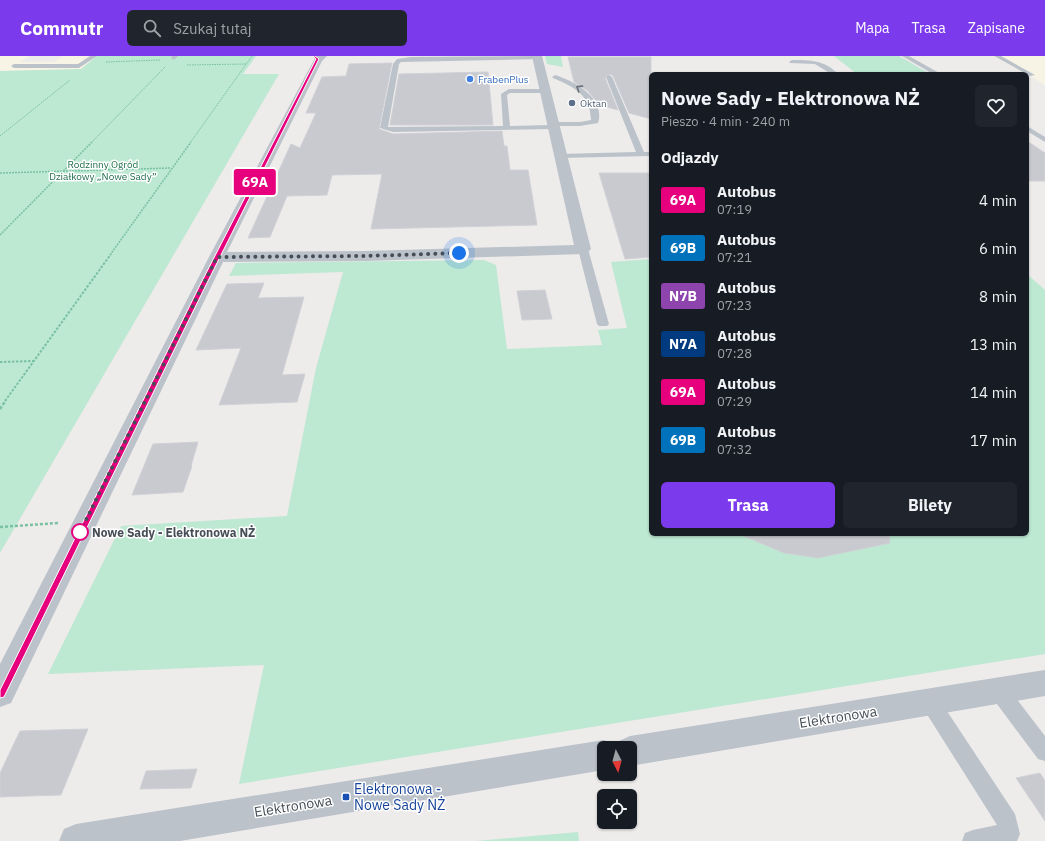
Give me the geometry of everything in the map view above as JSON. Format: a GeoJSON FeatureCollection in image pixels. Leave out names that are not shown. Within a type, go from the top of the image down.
{"type":"FeatureCollection","features":[{"type":"Feature","properties":{"kind":"street"},"geometry":{"type":"LineString","coordinates":[[0,694],[318,57]]}},
{"type":"Feature","properties":{"kind":"street"},"geometry":{"type":"LineString","coordinates":[[217,257],[366,256],[583,249],[537,57]]}},
{"type":"Feature","properties":{"kind":"street","name":"Elektronowa"},"geometry":{"type":"LineString","coordinates":[[637,750],[1045,683]]}},
{"type":"Feature","properties":{"kind":"street","name":"Elektronowa"},"geometry":{"type":"LineString","coordinates":[[76,841],[597,756]]}},
{"type":"Feature","properties":{"kind":"lane"},"geometry":{"type":"LineString","coordinates":[[14,66],[79,66],[94,56]]}},
{"type":"Feature","properties":{"kind":"lane"},"geometry":{"type":"LineString","coordinates":[[905,56],[934,72]]}},
{"type":"Feature","properties":{"kind":"lane"},"geometry":{"type":"LineString","coordinates":[[997,56],[1026,72]]}},
{"type":"Feature","properties":{"kind":"lane"},"geometry":{"type":"LineString","coordinates":[[537,57],[411,59],[397,62],[384,128],[393,130],[507,128],[580,124],[595,121],[596,114],[586,92],[573,84],[555,77]]}},
{"type":"Feature","properties":{"kind":"lane"},"geometry":{"type":"LineString","coordinates":[[792,62],[813,62],[824,65],[833,72]]}},
{"type":"Feature","properties":{"kind":"lane"},"geometry":{"type":"LineString","coordinates":[[609,77],[641,154]]}},
{"type":"Feature","properties":{"kind":"lane"},"geometry":{"type":"LineString","coordinates":[[507,128],[504,94],[509,91],[544,91]]}},
{"type":"Feature","properties":{"kind":"lane"},"geometry":{"type":"LineString","coordinates":[[1029,129],[1045,140]]}},
{"type":"Feature","properties":{"kind":"lane"},"geometry":{"type":"LineString","coordinates":[[561,156],[649,154]]}},
{"type":"Feature","properties":{"kind":"lane"},"geometry":{"type":"LineString","coordinates":[[583,249],[603,324]]}},
{"type":"Feature","properties":{"kind":"lane"},"geometry":{"type":"LineString","coordinates":[[998,690],[1045,752]]}},
{"type":"Feature","properties":{"kind":"lane"},"geometry":{"type":"LineString","coordinates":[[930,702],[1007,822],[1009,834],[973,841]]}},
{"type":"Feature","properties":{"kind":"path"},"geometry":{"type":"LineString","coordinates":[[0,409],[252,56]]}},
{"type":"Feature","properties":{"kind":"path"},"geometry":{"type":"LineString","coordinates":[[104,62],[174,58]]}},
{"type":"Feature","properties":{"kind":"path"},"geometry":{"type":"LineString","coordinates":[[0,235],[174,58]]}},
{"type":"Feature","properties":{"kind":"path"},"geometry":{"type":"LineString","coordinates":[[167,65],[246,64]]}},
{"type":"Feature","properties":{"kind":"path"},"geometry":{"type":"LineString","coordinates":[[0,136],[70,80]]}},
{"type":"Feature","properties":{"kind":"path"},"geometry":{"type":"LineString","coordinates":[[0,173],[171,168]]}},
{"type":"Feature","properties":{"kind":"path"},"geometry":{"type":"LineString","coordinates":[[0,362],[34,360]]}},
{"type":"Feature","properties":{"kind":"path"},"geometry":{"type":"LineString","coordinates":[[0,527],[85,522]]}},
{"type":"Feature","properties":{"kind":"shaded area"},"geometry":{"type":"Polygon","coordinates":[[[0,56],[29,56],[20,62],[54,62],[62,56],[97,56],[81,69],[0,71],[0,56]]]}},
{"type":"Feature","properties":{"kind":"shaded area"},"geometry":{"type":"Polygon","coordinates":[[[992,56],[1045,56],[1045,85],[1029,75],[1029,72],[1023,72],[992,56]]]}},
{"type":"Feature","properties":{"kind":"green space","name":"Rodzinny Ogród Działkowy „Nowe Sady”"},"geometry":{"type":"Polygon","coordinates":[[[97,56],[256,56],[243,74],[279,74],[0,553],[0,71],[81,69],[97,56]]]}},
{"type":"Feature","properties":{"kind":"green space"},"geometry":{"type":"Polygon","coordinates":[[[545,56],[561,56],[563,67],[547,64],[545,56]]]}},
{"type":"Feature","properties":{"kind":"green space"},"geometry":{"type":"Polygon","coordinates":[[[834,56],[899,56],[927,72],[854,72],[834,56]]]}},
{"type":"Feature","properties":{"kind":"green space"},"geometry":{"type":"Polygon","coordinates":[[[649,259],[649,536],[1029,536],[1029,276],[1045,290],[1045,654],[239,784],[264,665],[48,674],[121,526],[287,516],[316,368],[343,272],[229,276],[236,263],[484,260],[496,265],[507,349],[602,345],[598,330],[627,328],[611,262],[649,259]]]}},
{"type":"Feature","properties":{"kind":"green space"},"geometry":{"type":"Polygon","coordinates":[[[578,832],[579,841],[476,841],[578,832]]]}},
{"type":"Feature","properties":{"kind":"building"},"geometry":{"type":"Polygon","coordinates":[[[568,57],[651,57],[651,72],[649,72],[649,118],[629,113],[613,76],[610,74],[605,78],[618,110],[599,105],[588,91],[574,82],[568,57]]]}},
{"type":"Feature","properties":{"kind":"building"},"geometry":{"type":"Polygon","coordinates":[[[392,63],[379,129],[393,134],[502,131],[504,146],[507,146],[510,170],[528,170],[537,225],[371,229],[382,174],[332,175],[327,195],[287,196],[270,237],[248,238],[291,144],[300,148],[316,113],[306,113],[322,77],[346,76],[349,64],[392,63]]]}},
{"type":"Feature","properties":{"kind":"building"},"geometry":{"type":"Polygon","coordinates":[[[488,72],[493,125],[390,125],[399,74],[488,72]]]}},
{"type":"Feature","properties":{"kind":"building"},"geometry":{"type":"Polygon","coordinates":[[[1029,142],[1045,153],[1045,181],[1029,181],[1029,142]]]}},
{"type":"Feature","properties":{"kind":"building"},"geometry":{"type":"Polygon","coordinates":[[[599,173],[649,173],[649,257],[625,259],[599,173]]]}},
{"type":"Feature","properties":{"kind":"building"},"geometry":{"type":"Polygon","coordinates":[[[264,283],[258,298],[304,297],[282,375],[305,374],[297,402],[219,405],[241,348],[196,350],[227,284],[264,283]]]}},
{"type":"Feature","properties":{"kind":"building"},"geometry":{"type":"Polygon","coordinates":[[[545,290],[552,319],[522,320],[517,291],[545,290]]]}},
{"type":"Feature","properties":{"kind":"building"},"geometry":{"type":"Polygon","coordinates":[[[198,442],[183,492],[132,495],[153,444],[198,442]]]}},
{"type":"Feature","properties":{"kind":"building"},"geometry":{"type":"Polygon","coordinates":[[[744,536],[889,536],[890,543],[818,558],[784,553],[744,536]]]}},
{"type":"Feature","properties":{"kind":"building"},"geometry":{"type":"Polygon","coordinates":[[[88,729],[61,795],[0,797],[0,773],[20,731],[88,729]]]}},
{"type":"Feature","properties":{"kind":"building"},"geometry":{"type":"Polygon","coordinates":[[[197,769],[191,788],[140,789],[146,771],[197,769]]]}},
{"type":"Feature","properties":{"kind":"building"},"geometry":{"type":"Polygon","coordinates":[[[1040,773],[1045,781],[1045,821],[1016,778],[1040,773]]]}},
{"type":"Feature","properties":{"kind":"bus line","name":"69A"},"geometry":{"type":"LineString","coordinates":[[0,694],[203,285],[318,59],[314,56]]}},
{"type":"Feature","properties":{"kind":"place","name":"FrabenPlus"},"geometry":{"type":"Point","coordinates":[470,79]}},
{"type":"Feature","properties":{"kind":"place","name":"Oktan"},"geometry":{"type":"Point","coordinates":[572,103]}},
{"type":"Feature","properties":{"kind":"place","name":"Nowe Sady - Elektronowa NŻ"},"geometry":{"type":"Point","coordinates":[80,532]}},
{"type":"Feature","properties":{"kind":"place","name":"Elektronowa - Nowe Sady NŻ"},"geometry":{"type":"Point","coordinates":[346,797]}},
{"type":"Feature","properties":{"kind":"route"},"geometry":{"type":"LineString","coordinates":[[80,532],[217,257],[366,256],[459,253]]}}]}
